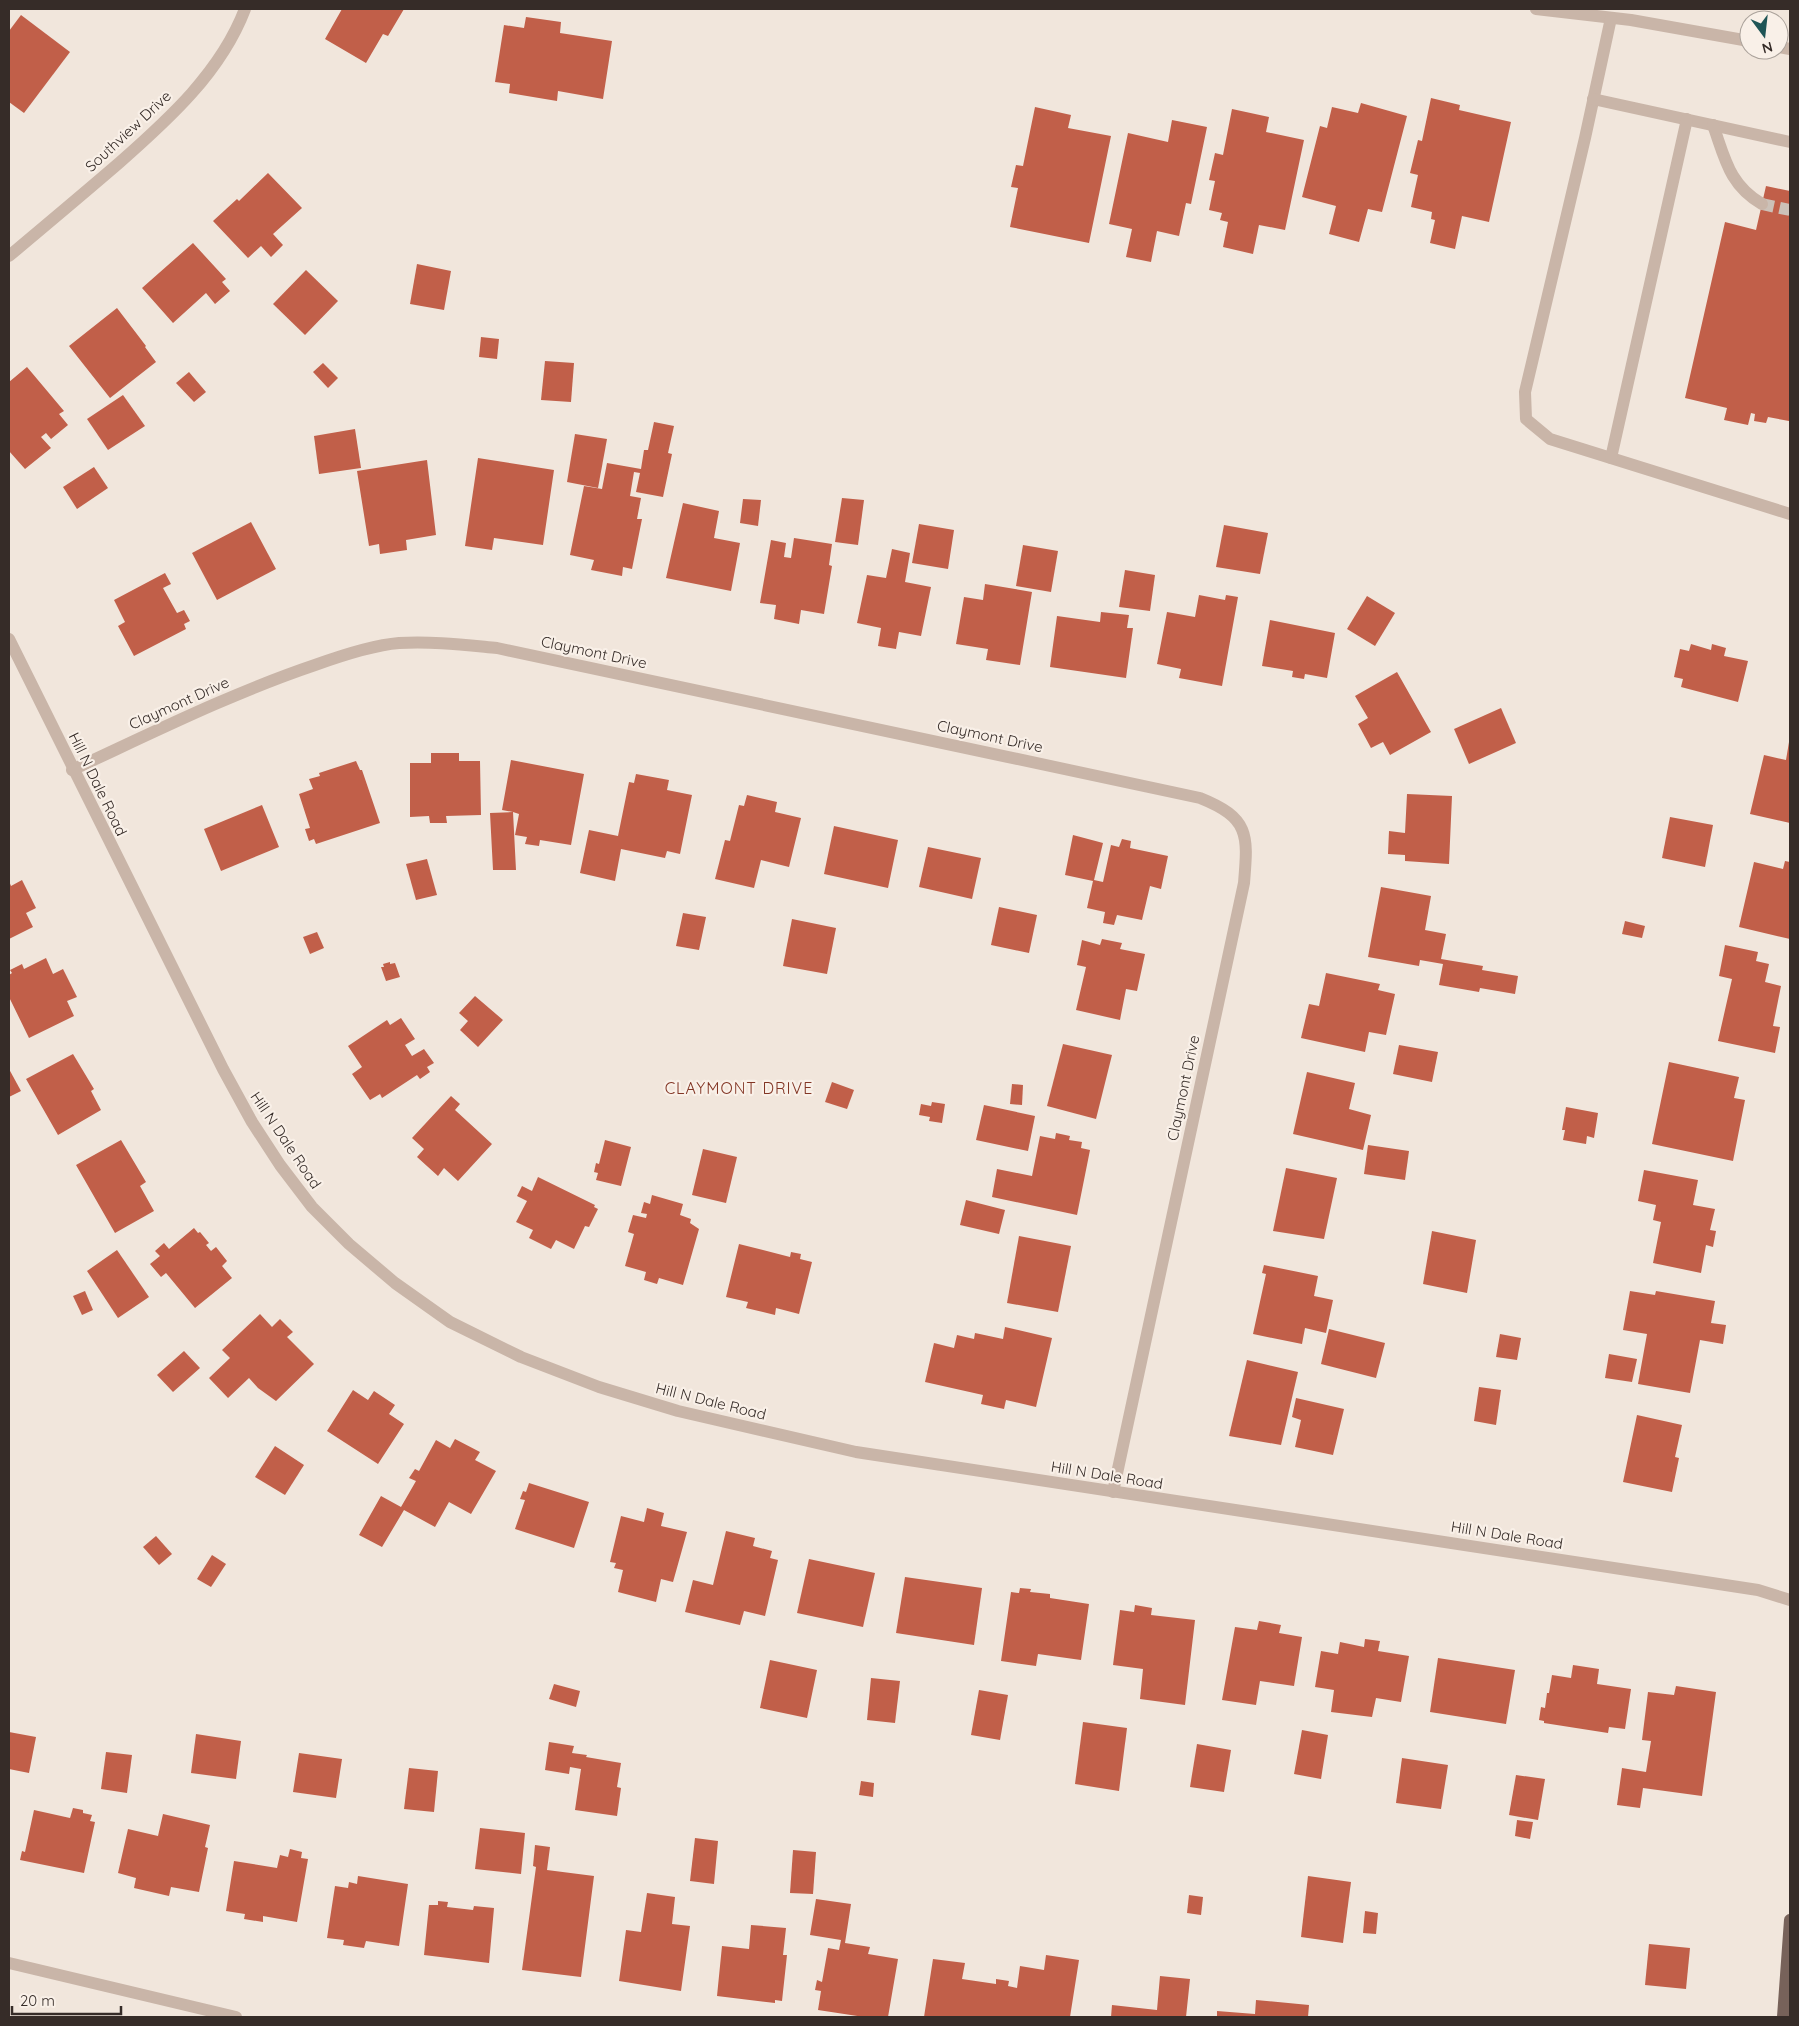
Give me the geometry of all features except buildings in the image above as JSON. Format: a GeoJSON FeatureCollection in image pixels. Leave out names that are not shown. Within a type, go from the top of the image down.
{"type":"FeatureCollection","features":[{"type":"Feature","properties":{"kind":"main road"},"geometry":{"type":"LineString","coordinates":[[1783,2017],[1790,1920]]}},
{"type":"Feature","properties":{"kind":"street","name":"Southview Drive"},"geometry":{"type":"LineString","coordinates":[[9,256],[75,202],[164,123],[196,89],[219,58],[238,26],[245,9]]}},
{"type":"Feature","properties":{"kind":"street"},"geometry":{"type":"LineString","coordinates":[[1536,9],[1611,18],[1739,39]]}},
{"type":"Feature","properties":{"kind":"street"},"geometry":{"type":"LineString","coordinates":[[1611,18],[1525,392],[1526,419],[1550,439],[1790,514]]}},
{"type":"Feature","properties":{"kind":"street"},"geometry":{"type":"LineString","coordinates":[[1593,99],[1790,142]]}},
{"type":"Feature","properties":{"kind":"street"},"geometry":{"type":"LineString","coordinates":[[1611,458],[1687,119]]}},
{"type":"Feature","properties":{"kind":"street"},"geometry":{"type":"LineString","coordinates":[[1713,125],[1733,179],[1748,196],[1762,204]]}},
{"type":"Feature","properties":{"kind":"street","name":"Hill N Dale Road"},"geometry":{"type":"LineString","coordinates":[[9,639],[72,770],[223,1069],[252,1122],[280,1165],[312,1207],[349,1244],[396,1283],[450,1322],[529,1360],[599,1387],[678,1411],[856,1452],[1758,1590],[1790,1600]]}},
{"type":"Feature","properties":{"kind":"street","name":"Claymont Drive"},"geometry":{"type":"LineString","coordinates":[[72,770],[232,696],[340,656],[398,643],[448,643],[498,648],[1200,798],[1216,804],[1238,821],[1244,834],[1247,848],[1244,883],[1112,1492]]}},
{"type":"Feature","properties":{"kind":"street"},"geometry":{"type":"LineString","coordinates":[[9,1963],[236,2017]]}},
{"type":"Feature","properties":{"kind":"tunnel"},"geometry":{"type":"LineString","coordinates":[[1762,204],[1790,210]]}},
{"type":"Feature","properties":{"kind":"district","name":"CLAYMONT DRIVE"},"geometry":{"type":"Point","coordinates":[739,1088]}}]}
